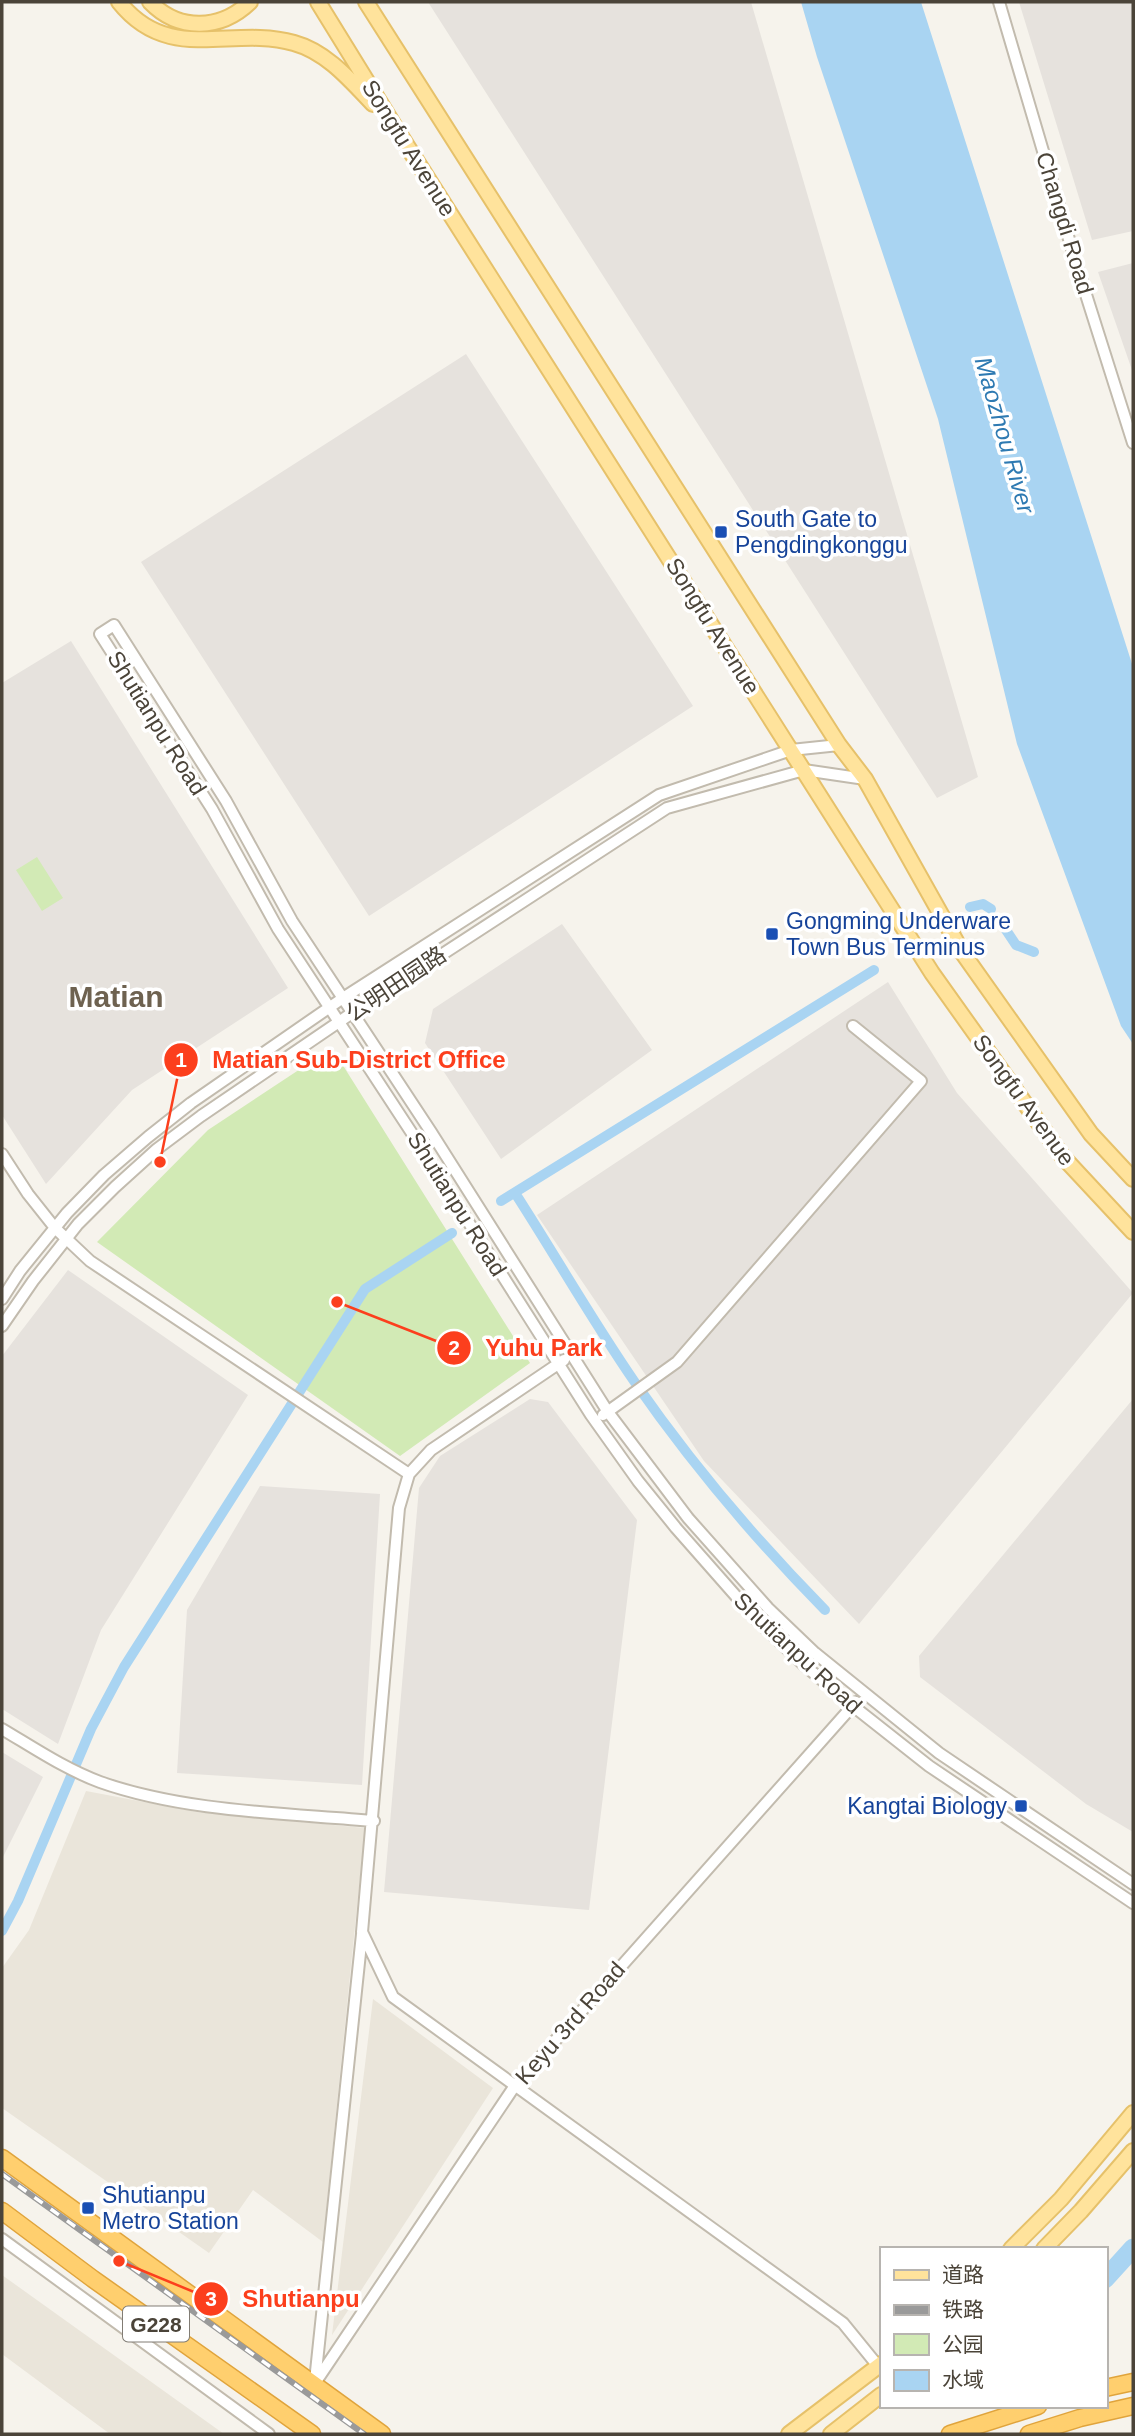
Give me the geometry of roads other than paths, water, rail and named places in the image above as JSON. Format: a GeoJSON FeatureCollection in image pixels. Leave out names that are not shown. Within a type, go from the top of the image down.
{"type":"FeatureCollection","features":[{"type":"Feature","properties":{"kind":"highway","name":"G228"},"geometry":{"type":"LineString","coordinates":[[2,2158],[382,2434]]}},
{"type":"Feature","properties":{"kind":"highway","name":"G228"},"geometry":{"type":"LineString","coordinates":[[2,2211],[103,2287],[312,2434]]}},
{"type":"Feature","properties":{"kind":"highway"},"geometry":{"type":"LineString","coordinates":[[1107,2388],[1133,2382]]}},
{"type":"Feature","properties":{"kind":"highway"},"geometry":{"type":"LineString","coordinates":[[1029,2434],[1080,2418],[1133,2406]]}},
{"type":"Feature","properties":{"kind":"highway"},"geometry":{"type":"LineString","coordinates":[[950,2434],[1032,2408]]}},
{"type":"Feature","properties":{"kind":"main road"},"geometry":{"type":"LineString","coordinates":[[119,2],[136,19],[155,31],[172,37],[212,41],[274,38],[297,44],[341,70],[395,127]]}},
{"type":"Feature","properties":{"kind":"main road"},"geometry":{"type":"LineString","coordinates":[[150,2],[176,20],[196,25],[227,19],[250,2]]}},
{"type":"Feature","properties":{"kind":"main road","name":"Songfu Avenue"},"geometry":{"type":"LineString","coordinates":[[318,2],[932,973],[1063,1157],[1133,1232]]}},
{"type":"Feature","properties":{"kind":"main road","name":"Songfu Avenue"},"geometry":{"type":"LineString","coordinates":[[366,2],[839,745],[865,779],[962,952],[1091,1134],[1133,1179]]}},
{"type":"Feature","properties":{"kind":"main road"},"geometry":{"type":"LineString","coordinates":[[1013,2247],[1061,2199],[1133,2113]]}},
{"type":"Feature","properties":{"kind":"main road"},"geometry":{"type":"LineString","coordinates":[[1046,2247],[1133,2151]]}},
{"type":"Feature","properties":{"kind":"main road"},"geometry":{"type":"LineString","coordinates":[[789,2434],[880,2365]]}},
{"type":"Feature","properties":{"kind":"main road"},"geometry":{"type":"LineString","coordinates":[[831,2434],[880,2396]]}},
{"type":"Feature","properties":{"kind":"street","name":"Changdi Road"},"geometry":{"type":"LineString","coordinates":[[999,2],[1072,250],[1133,443]]}},
{"type":"Feature","properties":{"kind":"street","name":"Shutianpu Road"},"geometry":{"type":"LineString","coordinates":[[1133,1884],[939,1753],[815,1653],[726,1563],[651,1472],[608,1412],[292,921],[226,801],[114,625],[100,634],[212,809],[278,929],[595,1421],[638,1481],[714,1573],[795,1656],[853,1706],[929,1766],[1133,1903]]}},
{"type":"Feature","properties":{"kind":"street","name":"公明田园路"},"geometry":{"type":"LineString","coordinates":[[2,1298],[55,1228],[104,1175],[148,1136],[343,998],[659,795],[791,750],[839,745]]}},
{"type":"Feature","properties":{"kind":"street","name":"公明田园路"},"geometry":{"type":"LineString","coordinates":[[2,1326],[33,1280],[66,1239],[115,1187],[158,1149],[201,1116],[352,1013],[667,808],[804,770],[865,779]]}},
{"type":"Feature","properties":{"kind":"street"},"geometry":{"type":"LineString","coordinates":[[595,1421],[677,1362],[920,1081],[853,1026]]}},
{"type":"Feature","properties":{"kind":"street"},"geometry":{"type":"LineString","coordinates":[[2,1154],[28,1194],[55,1228],[90,1261],[408,1474]]}},
{"type":"Feature","properties":{"kind":"street"},"geometry":{"type":"LineString","coordinates":[[315,2383],[373,1821],[400,1508],[408,1474],[430,1450],[572,1355]]}},
{"type":"Feature","properties":{"kind":"street","name":"Keyu 3rd Road"},"geometry":{"type":"LineString","coordinates":[[315,2383],[515,2085],[864,1693]]}},
{"type":"Feature","properties":{"kind":"street"},"geometry":{"type":"LineString","coordinates":[[2,1729],[58,1763],[100,1781],[141,1794],[196,1805],[373,1821]]}},
{"type":"Feature","properties":{"kind":"street"},"geometry":{"type":"LineString","coordinates":[[362,1932],[393,1997],[842,2323],[880,2365]]}},
{"type":"Feature","properties":{"kind":"street"},"geometry":{"type":"LineString","coordinates":[[2,2239],[269,2434]]}},
{"type":"Feature","properties":{"kind":"water","name":"Maozhou River"},"geometry":{"type":"Polygon","coordinates":[[[801,2],[921,2],[1133,667],[1133,1044],[1121,1026],[1017,744],[938,419],[801,2]]]}},
{"type":"Feature","properties":{"kind":"waterway"},"geometry":{"type":"LineString","coordinates":[[970,907],[983,904],[991,909]]}},
{"type":"Feature","properties":{"kind":"waterway"},"geometry":{"type":"LineString","coordinates":[[1006,930],[1016,945],[1034,952]]}},
{"type":"Feature","properties":{"kind":"waterway"},"geometry":{"type":"LineString","coordinates":[[501,1201],[874,970]]}},
{"type":"Feature","properties":{"kind":"waterway"},"geometry":{"type":"LineString","coordinates":[[515,1193],[603,1335],[678,1441],[725,1500],[825,1610]]}},
{"type":"Feature","properties":{"kind":"waterway"},"geometry":{"type":"LineString","coordinates":[[2,1931],[18,1901],[91,1729],[124,1667],[365,1289],[452,1233]]}},
{"type":"Feature","properties":{"kind":"waterway"},"geometry":{"type":"LineString","coordinates":[[1107,2277],[1133,2248]]}},
{"type":"Feature","properties":{"kind":"railway"},"geometry":{"type":"LineString","coordinates":[[2,2174],[364,2434]]}},
{"type":"Feature","properties":{"kind":"place","name":"South Gate to Pengdingkonggu"},"geometry":{"type":"Point","coordinates":[721,532]}},
{"type":"Feature","properties":{"kind":"place","name":"Gongming Underware Town Bus Terminus"},"geometry":{"type":"Point","coordinates":[772,934]}},
{"type":"Feature","properties":{"kind":"place","name":"Matian Sub-District Office"},"geometry":{"type":"Point","coordinates":[160,1162]}},
{"type":"Feature","properties":{"kind":"place","name":"Yuhu Park"},"geometry":{"type":"Point","coordinates":[337,1302]}},
{"type":"Feature","properties":{"kind":"place","name":"Kangtai Biology"},"geometry":{"type":"Point","coordinates":[1021,1806]}},
{"type":"Feature","properties":{"kind":"place","name":"Shutianpu Metro Station"},"geometry":{"type":"Point","coordinates":[88,2208]}},
{"type":"Feature","properties":{"kind":"place","name":"Shutianpu"},"geometry":{"type":"Point","coordinates":[119,2261]}},
{"type":"Feature","properties":{"kind":"district","name":"Matian"},"geometry":{"type":"Point","coordinates":[116,996]}}]}
